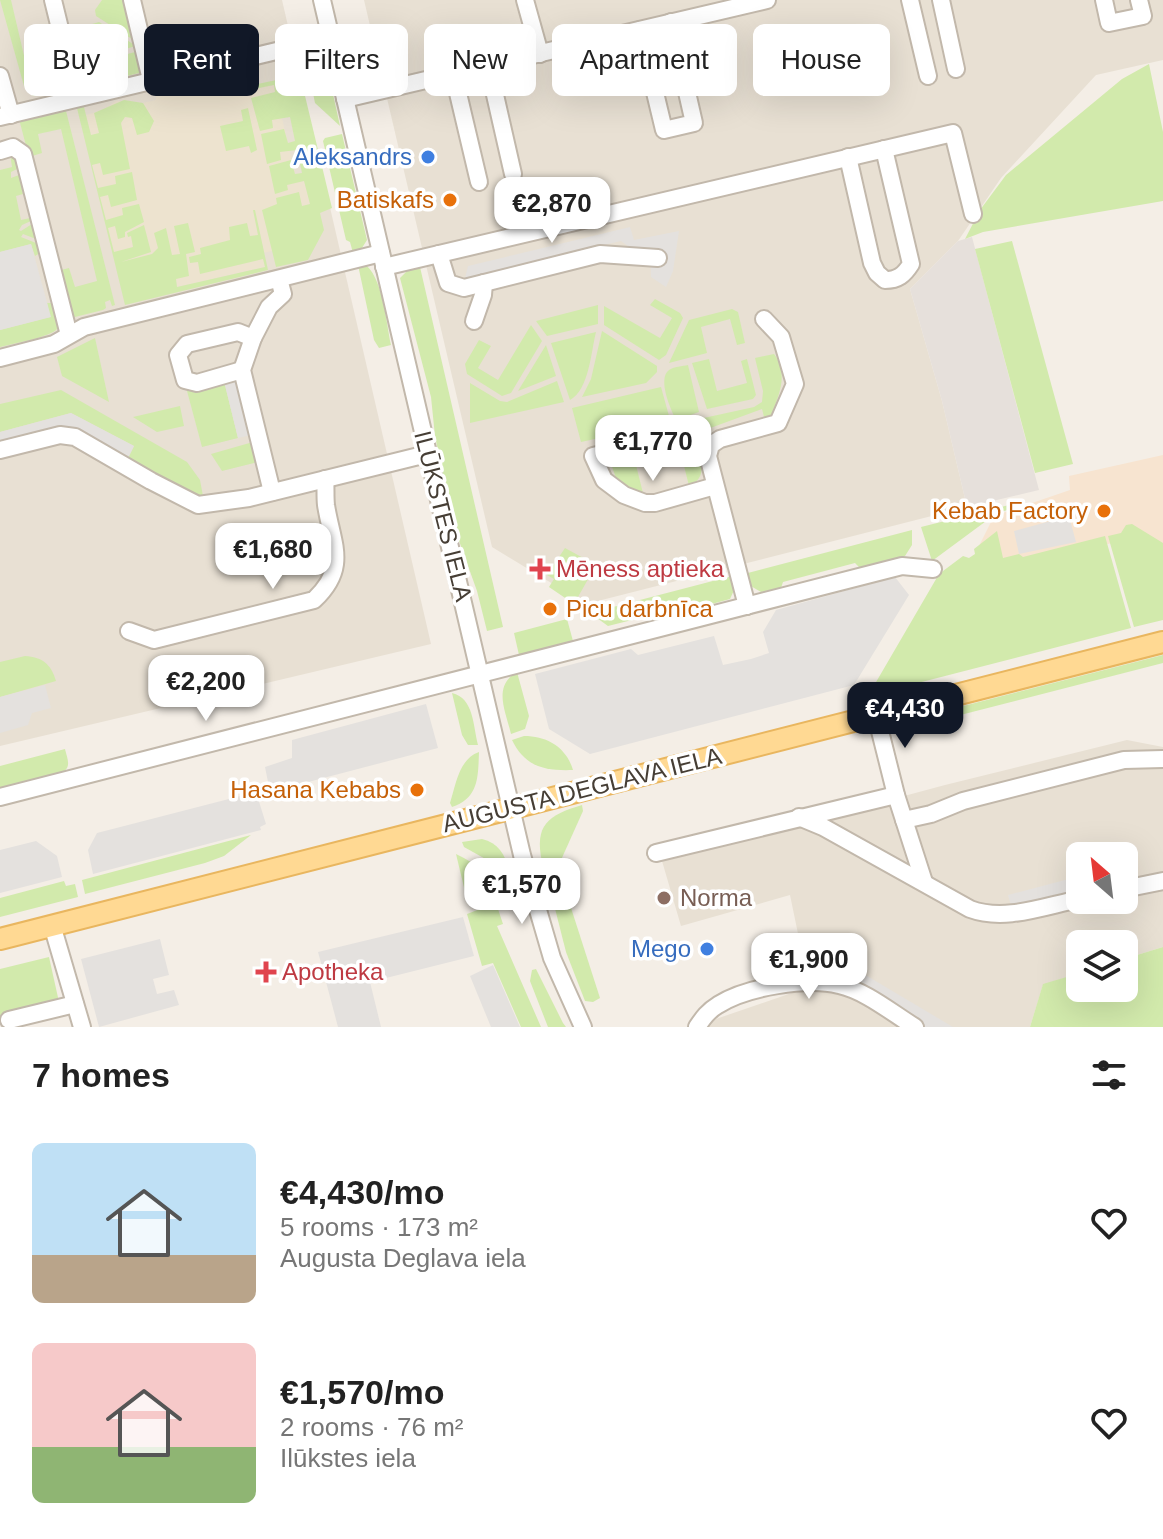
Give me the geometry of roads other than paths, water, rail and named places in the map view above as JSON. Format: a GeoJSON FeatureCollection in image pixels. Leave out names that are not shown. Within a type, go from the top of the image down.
{"type":"FeatureCollection","features":[{"type":"Feature","properties":{"kind":"main road","name":"AUGUSTA DEGLAVA IELA"},"geometry":{"type":"LineString","coordinates":[[0,939],[1163,642]]}},
{"type":"Feature","properties":{"kind":"street"},"geometry":{"type":"LineString","coordinates":[[53,0],[77,98]]}},
{"type":"Feature","properties":{"kind":"street"},"geometry":{"type":"LineString","coordinates":[[132,0],[144,51]]}},
{"type":"Feature","properties":{"kind":"street","name":"ILŪKSTES IELA"},"geometry":{"type":"LineString","coordinates":[[322,0],[328,24]]}},
{"type":"Feature","properties":{"kind":"street"},"geometry":{"type":"LineString","coordinates":[[525,0],[540,54]]}},
{"type":"Feature","properties":{"kind":"street"},"geometry":{"type":"LineString","coordinates":[[663,24],[767,0]]}},
{"type":"Feature","properties":{"kind":"street"},"geometry":{"type":"LineString","coordinates":[[910,0],[928,76]]}},
{"type":"Feature","properties":{"kind":"street"},"geometry":{"type":"LineString","coordinates":[[941,0],[956,69]]}},
{"type":"Feature","properties":{"kind":"street"},"geometry":{"type":"LineString","coordinates":[[1104,0],[1109,23],[1143,16],[1139,0]]}},
{"type":"Feature","properties":{"kind":"street"},"geometry":{"type":"LineString","coordinates":[[536,55],[552,51]]}},
{"type":"Feature","properties":{"kind":"street"},"geometry":{"type":"LineString","coordinates":[[0,76],[5,116],[144,82]]}},
{"type":"Feature","properties":{"kind":"street"},"geometry":{"type":"LineString","coordinates":[[345,99],[424,79]]}},
{"type":"Feature","properties":{"kind":"street","name":"ILŪKSTES IELA"},"geometry":{"type":"LineString","coordinates":[[344,96],[527,873],[552,958],[583,1027]]}},
{"type":"Feature","properties":{"kind":"street"},"geometry":{"type":"LineString","coordinates":[[459,96],[479,182]]}},
{"type":"Feature","properties":{"kind":"street"},"geometry":{"type":"LineString","coordinates":[[495,96],[513,174]]}},
{"type":"Feature","properties":{"kind":"street"},"geometry":{"type":"LineString","coordinates":[[656,96],[664,130],[694,123],[688,96]]}},
{"type":"Feature","properties":{"kind":"street"},"geometry":{"type":"LineString","coordinates":[[0,358],[54,344],[84,327],[279,279],[382,260],[439,254],[953,133],[973,214]]}},
{"type":"Feature","properties":{"kind":"street"},"geometry":{"type":"LineString","coordinates":[[0,151],[13,147],[23,154],[69,335]]}},
{"type":"Feature","properties":{"kind":"street"},"geometry":{"type":"LineString","coordinates":[[848,157],[872,263],[885,280],[896,280],[906,273],[911,264],[884,149]]}},
{"type":"Feature","properties":{"kind":"street"},"geometry":{"type":"LineString","coordinates":[[439,254],[448,283],[464,288],[600,254],[658,258]]}},
{"type":"Feature","properties":{"kind":"street"},"geometry":{"type":"LineString","coordinates":[[272,492],[242,370],[253,338],[269,307],[283,294],[279,279]]}},
{"type":"Feature","properties":{"kind":"street"},"geometry":{"type":"LineString","coordinates":[[474,321],[484,283]]}},
{"type":"Feature","properties":{"kind":"street"},"geometry":{"type":"LineString","coordinates":[[747,606],[708,456],[711,445],[720,439],[778,423],[795,384],[781,337],[764,319]]}},
{"type":"Feature","properties":{"kind":"street"},"geometry":{"type":"LineString","coordinates":[[242,370],[197,383],[185,380],[178,355],[187,344],[238,332],[253,338]]}},
{"type":"Feature","properties":{"kind":"street"},"geometry":{"type":"LineString","coordinates":[[0,450],[60,435],[75,437],[198,505],[249,498],[427,454]]}},
{"type":"Feature","properties":{"kind":"street"},"geometry":{"type":"LineString","coordinates":[[631,447],[593,456],[604,480],[635,500],[655,503],[715,486]]}},
{"type":"Feature","properties":{"kind":"street"},"geometry":{"type":"LineString","coordinates":[[129,631],[154,640],[314,600],[331,579],[338,552],[326,502],[325,479]]}},
{"type":"Feature","properties":{"kind":"street"},"geometry":{"type":"LineString","coordinates":[[0,797],[902,566],[933,569]]}},
{"type":"Feature","properties":{"kind":"street"},"geometry":{"type":"LineString","coordinates":[[876,715],[896,795],[924,882]]}},
{"type":"Feature","properties":{"kind":"street"},"geometry":{"type":"LineString","coordinates":[[904,820],[931,814],[963,801],[1124,760],[1163,759]]}},
{"type":"Feature","properties":{"kind":"street"},"geometry":{"type":"LineString","coordinates":[[656,853],[896,795]]}},
{"type":"Feature","properties":{"kind":"street"},"geometry":{"type":"LineString","coordinates":[[799,817],[986,915],[1002,915],[1066,902]]}},
{"type":"Feature","properties":{"kind":"street"},"geometry":{"type":"LineString","coordinates":[[1138,886],[1163,881]]}},
{"type":"Feature","properties":{"kind":"street"},"geometry":{"type":"LineString","coordinates":[[52,925],[82,1027]]}},
{"type":"Feature","properties":{"kind":"street"},"geometry":{"type":"LineString","coordinates":[[697,1027],[706,1014],[720,1003],[751,993],[812,981],[841,985],[915,1027]]}},
{"type":"Feature","properties":{"kind":"street"},"geometry":{"type":"LineString","coordinates":[[5,1021],[75,1004]]}},
{"type":"Feature","properties":{"kind":"street"},"geometry":{"type":"LineString","coordinates":[[5,1021],[25,1027]]}},
{"type":"Feature","properties":{"kind":"place","name":"Aleksandrs"},"geometry":{"type":"Point","coordinates":[428,157]}},
{"type":"Feature","properties":{"kind":"place","name":"Batiskafs"},"geometry":{"type":"Point","coordinates":[450,200]}},
{"type":"Feature","properties":{"kind":"place","name":"Kebab Factory"},"geometry":{"type":"Point","coordinates":[1104,511]}},
{"type":"Feature","properties":{"kind":"place","name":"Mēness aptieka"},"geometry":{"type":"Point","coordinates":[540,569]}},
{"type":"Feature","properties":{"kind":"place","name":"Picu darbnīca"},"geometry":{"type":"Point","coordinates":[550,609]}},
{"type":"Feature","properties":{"kind":"place","name":"Hasana Kebabs"},"geometry":{"type":"Point","coordinates":[417,790]}},
{"type":"Feature","properties":{"kind":"place","name":"Norma"},"geometry":{"type":"Point","coordinates":[664,898]}},
{"type":"Feature","properties":{"kind":"place","name":"Mego"},"geometry":{"type":"Point","coordinates":[707,949]}},
{"type":"Feature","properties":{"kind":"place","name":"Apotheka"},"geometry":{"type":"Point","coordinates":[266,972]}}]}
